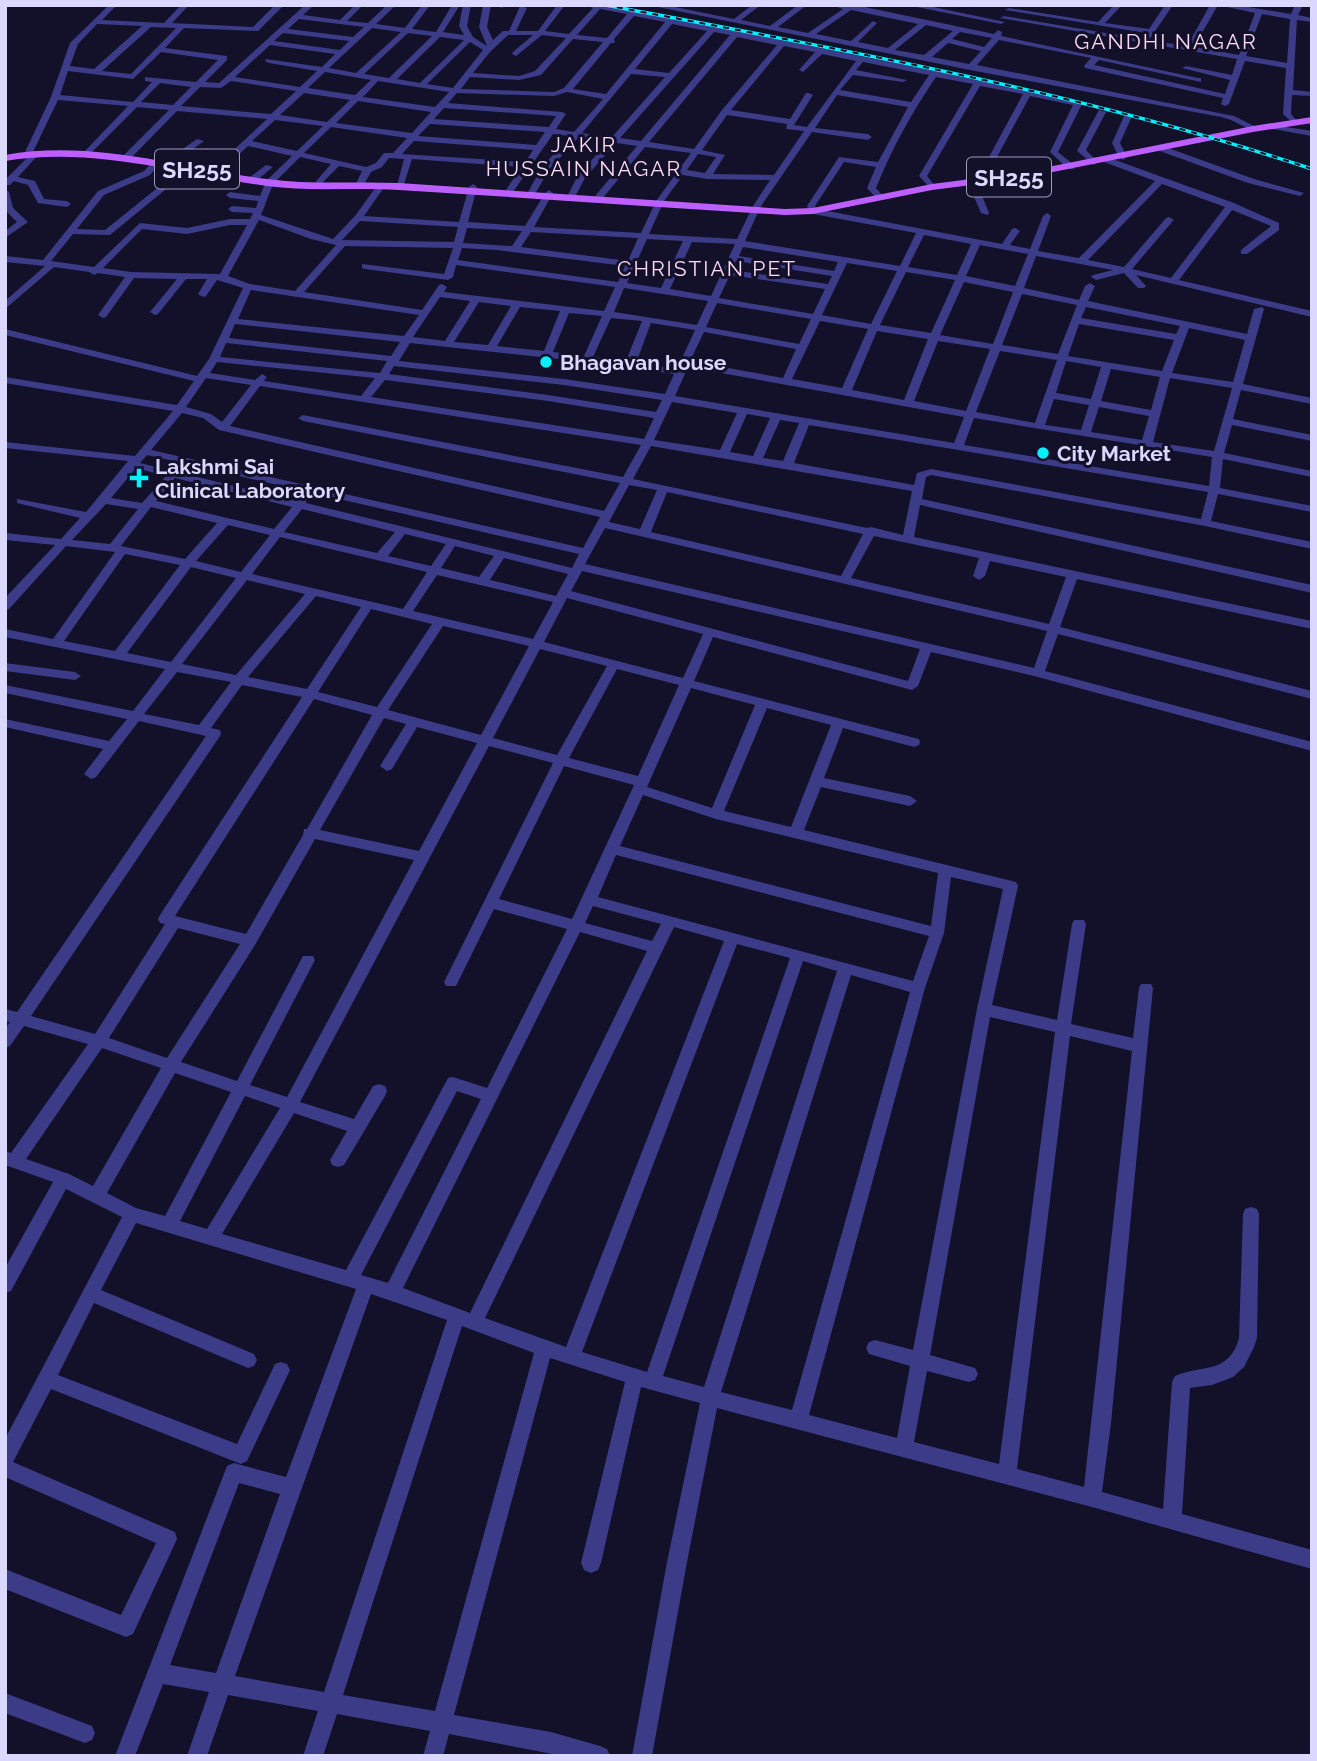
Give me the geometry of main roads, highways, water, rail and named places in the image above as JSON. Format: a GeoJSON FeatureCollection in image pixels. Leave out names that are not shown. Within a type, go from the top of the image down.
{"type":"FeatureCollection","features":[{"type":"Feature","properties":{"kind":"main road","name":"SH255"},"geometry":{"type":"LineString","coordinates":[[473,189],[756,209],[816,208],[967,181],[1071,167],[1208,138],[1312,120]]}},
{"type":"Feature","properties":{"kind":"main road","name":"SH255"},"geometry":{"type":"LineString","coordinates":[[5,158],[31,154],[87,154],[162,163],[269,183],[510,190],[659,203]]}},
{"type":"Feature","properties":{"kind":"railway"},"geometry":{"type":"LineString","coordinates":[[605,5],[873,56],[1049,95],[1137,117],[1312,169]]}},
{"type":"Feature","properties":{"kind":"place","name":"Bhagavan house"},"geometry":{"type":"Point","coordinates":[546,362]}},
{"type":"Feature","properties":{"kind":"place","name":"City Market"},"geometry":{"type":"Point","coordinates":[1043,453]}},
{"type":"Feature","properties":{"kind":"place","name":"Lakshmi Sai Clinical Laboratory"},"geometry":{"type":"Point","coordinates":[139,478]}},
{"type":"Feature","properties":{"kind":"district","name":"GANDHI NAGAR"},"geometry":{"type":"Point","coordinates":[1166,41]}},
{"type":"Feature","properties":{"kind":"district","name":"JAKIR HUSSAIN NAGAR"},"geometry":{"type":"Point","coordinates":[584,156]}},
{"type":"Feature","properties":{"kind":"district","name":"CHRISTIAN PET"},"geometry":{"type":"Point","coordinates":[707,268]}}]}
